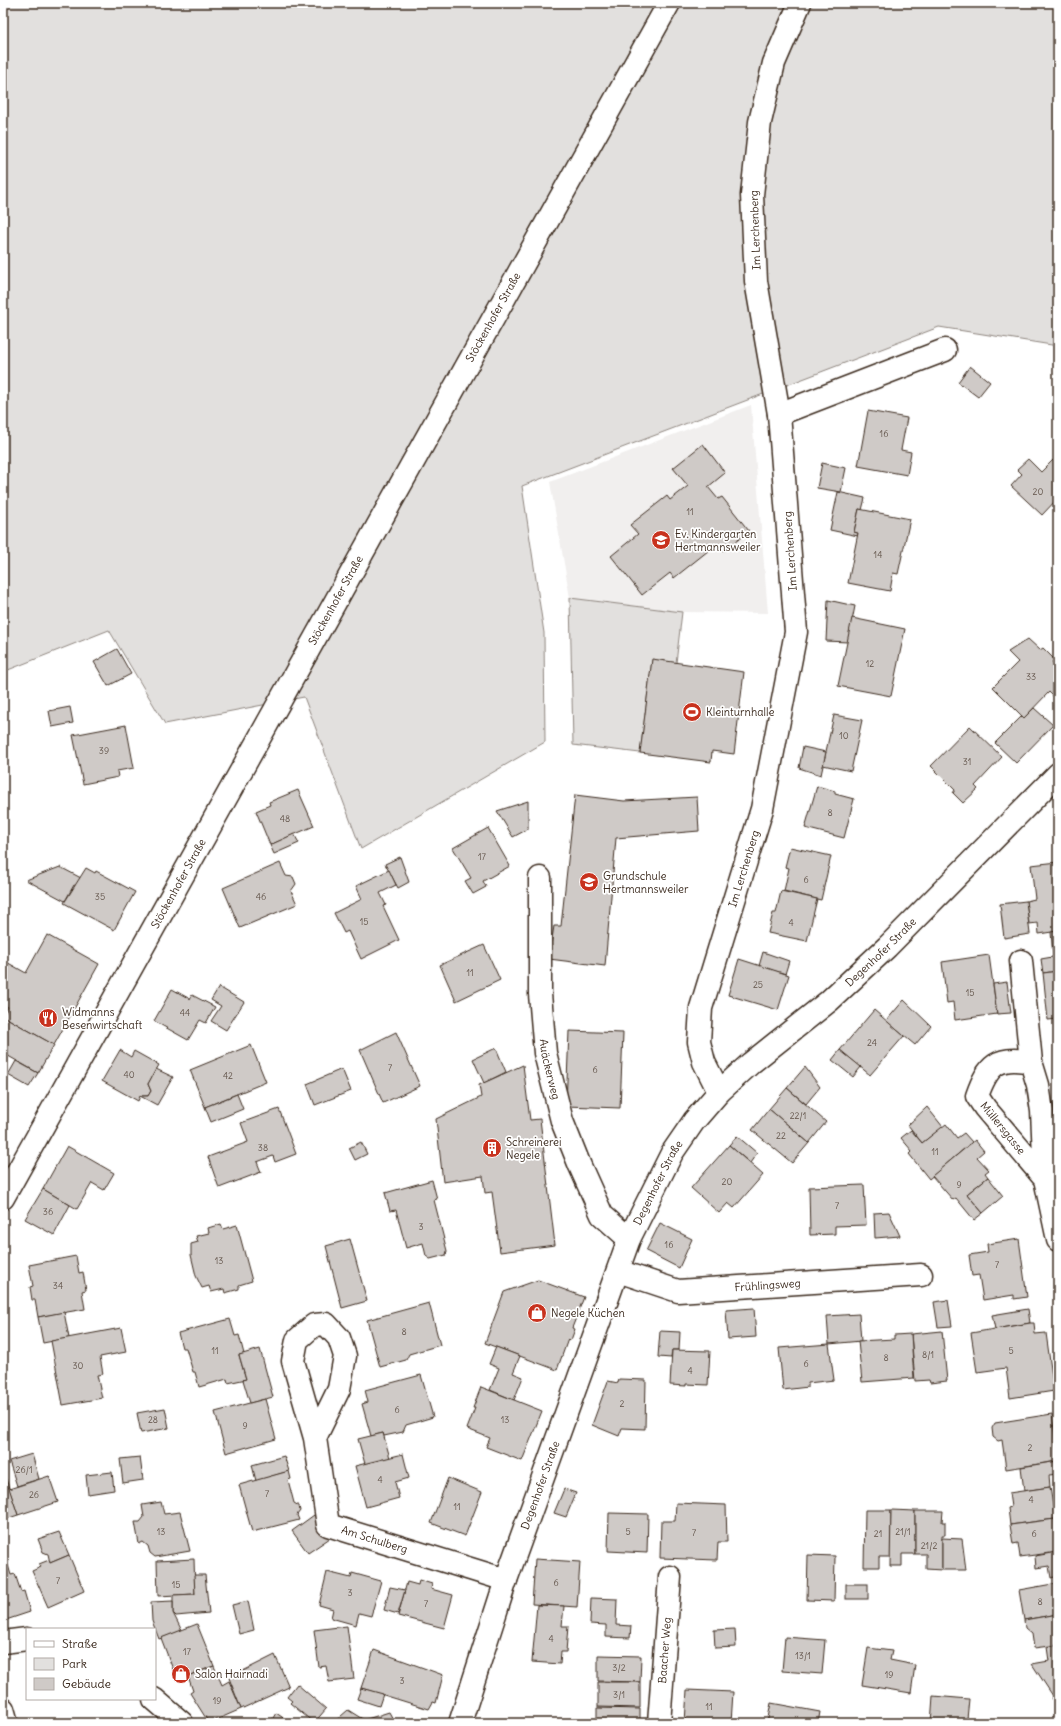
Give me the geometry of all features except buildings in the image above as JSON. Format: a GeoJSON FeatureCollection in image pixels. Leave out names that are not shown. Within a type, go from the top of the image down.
{"type":"FeatureCollection","features":[{"type":"Feature","properties":{"kind":"street","name":"Stöckenhofer Straße"},"geometry":{"type":"LineString","coordinates":[[3,1198],[214,821],[469,357],[668,3]]}},
{"type":"Feature","properties":{"kind":"street","name":"Im Lerchenberg"},"geometry":{"type":"LineString","coordinates":[[719,1092],[704,1062],[698,1042],[701,1008],[762,809],[796,632],[779,414],[756,281],[752,194],[760,122],[774,63],[800,3]]}},
{"type":"Feature","properties":{"kind":"street"},"geometry":{"type":"LineString","coordinates":[[779,414],[945,350]]}},
{"type":"Feature","properties":{"kind":"street","name":"Degenhofer Straße"},"geometry":{"type":"LineString","coordinates":[[460,1723],[506,1580],[555,1440],[629,1239],[672,1153],[694,1121],[719,1092],[751,1063],[829,1001],[887,947],[1058,774]]}},
{"type":"Feature","properties":{"kind":"street","name":"Auäckerweg"},"geometry":{"type":"LineString","coordinates":[[540,878],[540,994],[547,1060],[562,1121],[602,1215],[629,1239]]}},
{"type":"Feature","properties":{"kind":"street","name":"Müllersgasse"},"geometry":{"type":"LineString","coordinates":[[1021,961],[1031,1062],[1038,1085],[1042,1111],[1045,1179],[1058,1240]]}},
{"type":"Feature","properties":{"kind":"street","name":"Müllersgasse"},"geometry":{"type":"LineString","coordinates":[[1031,1062],[1014,1059],[996,1064],[983,1079],[977,1096],[985,1108],[1045,1179]]}},
{"type":"Feature","properties":{"kind":"street","name":"Frühlingsweg"},"geometry":{"type":"LineString","coordinates":[[618,1271],[678,1291],[921,1275]]}},
{"type":"Feature","properties":{"kind":"street","name":"Am Schulberg"},"geometry":{"type":"LineString","coordinates":[[315,1438],[328,1525],[506,1580]]}},
{"type":"Feature","properties":{"kind":"street","name":"Baacher Weg"},"geometry":{"type":"LineString","coordinates":[[659,1723],[670,1576]]}},
{"type":"Feature","properties":{"kind":"street"},"geometry":{"type":"LineString","coordinates":[[3,1642],[26,1639]]}},
{"type":"Feature","properties":{"kind":"street"},"geometry":{"type":"LineString","coordinates":[[155,1700],[182,1723]]}},
{"type":"Feature","properties":{"kind":"street"},"geometry":{"type":"LineString","coordinates":[[3,1709],[7,1723]]}},
{"type":"Feature","properties":{"kind":"shaded area","name":"Ev. Kindergarten Hertmannsweiler"},"geometry":{"type":"Polygon","coordinates":[[[751,405],[768,613],[682,612],[570,598],[550,482],[751,405]]]}},
{"type":"Feature","properties":{"kind":"green space"},"geometry":{"type":"Polygon","coordinates":[[[3,3],[1058,3],[1058,346],[939,327],[522,486],[544,633],[545,742],[361,849],[304,697],[165,724],[109,630],[3,672],[3,3]]]}},
{"type":"Feature","properties":{"kind":"green space"},"geometry":{"type":"Polygon","coordinates":[[[570,598],[682,612],[676,663],[652,660],[640,753],[573,745],[570,598]]]}},
{"type":"Feature","properties":{"kind":"place","name":"Ev. Kindergarten Hertmannsweiler"},"geometry":{"type":"Point","coordinates":[661,540]}},
{"type":"Feature","properties":{"kind":"place","name":"Kleinturnhalle"},"geometry":{"type":"Point","coordinates":[692,712]}},
{"type":"Feature","properties":{"kind":"place","name":"Grundschule Hertmannsweiler"},"geometry":{"type":"Point","coordinates":[589,882]}},
{"type":"Feature","properties":{"kind":"place","name":"Widmanns Besenwirtschaft"},"geometry":{"type":"Point","coordinates":[48,1018]}},
{"type":"Feature","properties":{"kind":"place","name":"Schreinerei Negele"},"geometry":{"type":"Point","coordinates":[492,1148]}},
{"type":"Feature","properties":{"kind":"place","name":"Negele Küchen"},"geometry":{"type":"Point","coordinates":[537,1313]}},
{"type":"Feature","properties":{"kind":"place","name":"Salon Hairnadi"},"geometry":{"type":"Point","coordinates":[181,1674]}}]}
